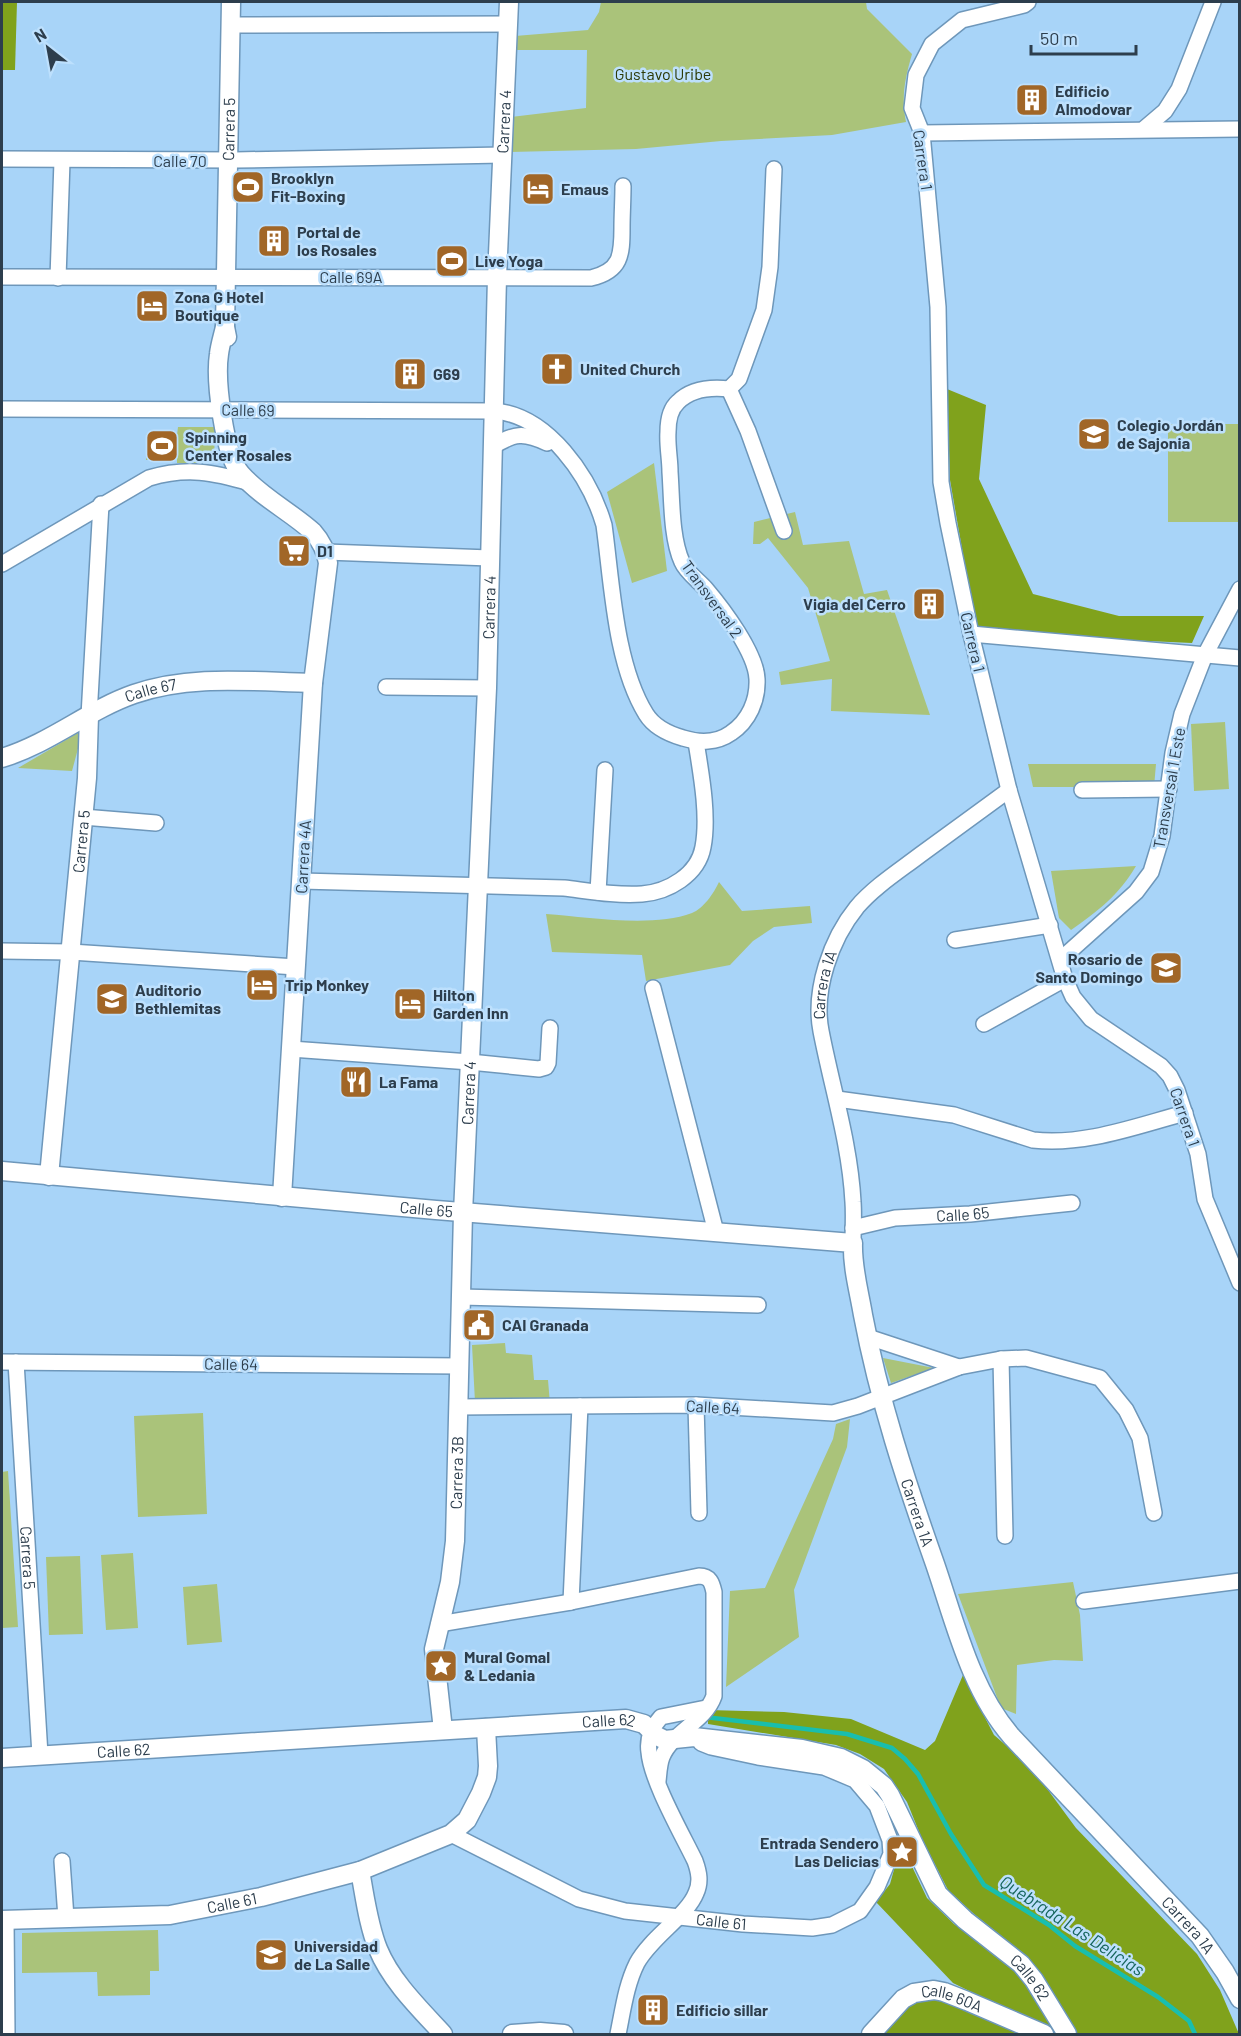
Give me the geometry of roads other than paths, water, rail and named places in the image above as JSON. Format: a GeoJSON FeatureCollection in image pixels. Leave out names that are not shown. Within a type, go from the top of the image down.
{"type":"FeatureCollection","features":[{"type":"Feature","properties":{"kind":"street","name":"Carrera 5"},"geometry":{"type":"LineString","coordinates":[[231,2],[225,327],[230,356],[230,380],[223,410],[226,439],[239,471],[250,483],[306,525],[320,539],[326,552]]}},
{"type":"Feature","properties":{"kind":"street","name":"Carrera 4"},"geometry":{"type":"LineString","coordinates":[[463,1213],[487,688],[497,277],[509,2]]}},
{"type":"Feature","properties":{"kind":"street","name":"Carrera 1"},"geometry":{"type":"LineString","coordinates":[[1028,2],[1024,5],[962,20],[932,44],[915,75],[912,108],[922,133],[938,307],[941,482],[971,634],[1009,790],[1065,979],[1073,998],[1091,1019],[1161,1066],[1174,1083],[1198,1154],[1204,1199],[1239,1283]]}},
{"type":"Feature","properties":{"kind":"street"},"geometry":{"type":"LineString","coordinates":[[1145,128],[1165,111],[1179,89],[1213,2]]}},
{"type":"Feature","properties":{"kind":"street"},"geometry":{"type":"LineString","coordinates":[[231,26],[509,24]]}},
{"type":"Feature","properties":{"kind":"street"},"geometry":{"type":"LineString","coordinates":[[922,133],[1145,128],[1239,129]]}},
{"type":"Feature","properties":{"kind":"street","name":"Calle 70"},"geometry":{"type":"LineString","coordinates":[[2,159],[228,160],[503,155]]}},
{"type":"Feature","properties":{"kind":"street"},"geometry":{"type":"LineString","coordinates":[[58,278],[62,161]]}},
{"type":"Feature","properties":{"kind":"street"},"geometry":{"type":"LineString","coordinates":[[774,169],[770,267],[764,310],[739,379],[729,389],[748,431],[784,531]]}},
{"type":"Feature","properties":{"kind":"street","name":"Calle 69A"},"geometry":{"type":"LineString","coordinates":[[2,277],[591,278],[606,273],[614,267],[622,252],[623,186]]}},
{"type":"Feature","properties":{"kind":"street","name":"Transversal 2"},"geometry":{"type":"LineString","coordinates":[[696,742],[713,741],[730,734],[745,721],[753,707],[758,681],[755,666],[747,648],[707,590],[682,563],[674,525],[668,432],[671,412],[678,402],[694,392],[714,388],[729,389]]}},
{"type":"Feature","properties":{"kind":"street","name":"Calle 69"},"geometry":{"type":"LineString","coordinates":[[2,409],[494,411],[524,419],[561,449],[586,480],[599,508],[604,525],[618,632],[627,671],[646,715],[663,730],[696,742]]}},
{"type":"Feature","properties":{"kind":"street"},"geometry":{"type":"LineString","coordinates":[[492,447],[514,435],[524,435],[561,449]]}},
{"type":"Feature","properties":{"kind":"street"},"geometry":{"type":"LineString","coordinates":[[2,564],[149,478],[165,473],[198,471],[215,473],[250,483]]}},
{"type":"Feature","properties":{"kind":"street","name":"Carrera 5"},"geometry":{"type":"LineString","coordinates":[[49,1176],[87,778],[101,504]]}},
{"type":"Feature","properties":{"kind":"street"},"geometry":{"type":"LineString","coordinates":[[326,552],[490,558]]}},
{"type":"Feature","properties":{"kind":"street","name":"Carrera 4A"},"geometry":{"type":"LineString","coordinates":[[282,1197],[313,683],[328,562],[326,552]]}},
{"type":"Feature","properties":{"kind":"street","name":"Transversal 1 Este"},"geometry":{"type":"LineString","coordinates":[[1060,960],[1145,883],[1161,843],[1177,733],[1182,714],[1205,655],[1239,589]]}},
{"type":"Feature","properties":{"kind":"street"},"geometry":{"type":"LineString","coordinates":[[971,634],[1239,658]]}},
{"type":"Feature","properties":{"kind":"street","name":"Calle 67"},"geometry":{"type":"LineString","coordinates":[[2,758],[33,747],[134,694],[183,684],[233,681],[313,683]]}},
{"type":"Feature","properties":{"kind":"street"},"geometry":{"type":"LineString","coordinates":[[386,687],[487,688]]}},
{"type":"Feature","properties":{"kind":"street"},"geometry":{"type":"LineString","coordinates":[[301,881],[564,888],[641,894],[659,891],[675,885],[687,875],[698,862],[703,849],[703,783],[696,742]]}},
{"type":"Feature","properties":{"kind":"street"},"geometry":{"type":"LineString","coordinates":[[598,892],[605,770]]}},
{"type":"Feature","properties":{"kind":"street"},"geometry":{"type":"LineString","coordinates":[[1082,790],[1169,789]]}},
{"type":"Feature","properties":{"kind":"street","name":"Carrera 1A"},"geometry":{"type":"LineString","coordinates":[[1009,790],[899,870],[869,895],[857,907],[839,933],[825,974],[819,1009],[820,1029],[837,1099],[853,1201],[854,1264],[867,1337],[899,1461],[963,1647],[988,1705],[1012,1737],[1200,1936],[1225,1972],[1239,1999]]}},
{"type":"Feature","properties":{"kind":"street"},"geometry":{"type":"LineString","coordinates":[[83,817],[156,823]]}},
{"type":"Feature","properties":{"kind":"street"},"geometry":{"type":"LineString","coordinates":[[955,940],[1050,925]]}},
{"type":"Feature","properties":{"kind":"street"},"geometry":{"type":"LineString","coordinates":[[2,951],[71,952],[296,967]]}},
{"type":"Feature","properties":{"kind":"street"},"geometry":{"type":"LineString","coordinates":[[984,1024],[1065,979]]}},
{"type":"Feature","properties":{"kind":"street"},"geometry":{"type":"LineString","coordinates":[[653,988],[716,1232]]}},
{"type":"Feature","properties":{"kind":"street"},"geometry":{"type":"LineString","coordinates":[[291,1049],[543,1069],[549,1057],[550,1028]]}},
{"type":"Feature","properties":{"kind":"street"},"geometry":{"type":"LineString","coordinates":[[837,1099],[954,1115],[1033,1140],[1044,1141],[1077,1140],[1185,1113]]}},
{"type":"Feature","properties":{"kind":"street","name":"Calle 65"},"geometry":{"type":"LineString","coordinates":[[2,1171],[463,1213],[716,1232],[853,1235],[895,1218],[970,1214],[1072,1203]]}},
{"type":"Feature","properties":{"kind":"street","name":"Carrera 3B"},"geometry":{"type":"LineString","coordinates":[[443,1730],[434,1649],[454,1557],[463,1213]]}},
{"type":"Feature","properties":{"kind":"street"},"geometry":{"type":"LineString","coordinates":[[461,1297],[758,1305]]}},
{"type":"Feature","properties":{"kind":"street","name":"Calle 64"},"geometry":{"type":"LineString","coordinates":[[867,1337],[959,1367]]}},
{"type":"Feature","properties":{"kind":"street","name":"Calle 64"},"geometry":{"type":"LineString","coordinates":[[459,1407],[696,1405],[826,1413],[843,1411],[959,1367],[1001,1359],[1026,1358],[1100,1378],[1126,1410],[1140,1438],[1154,1513]]}},
{"type":"Feature","properties":{"kind":"street"},"geometry":{"type":"LineString","coordinates":[[1001,1359],[1005,1536]]}},
{"type":"Feature","properties":{"kind":"street","name":"Carrera 5"},"geometry":{"type":"LineString","coordinates":[[9,1362],[40,1755]]}},
{"type":"Feature","properties":{"kind":"street","name":"Calle 64"},"geometry":{"type":"LineString","coordinates":[[9,1362],[460,1366]]}},
{"type":"Feature","properties":{"kind":"street"},"geometry":{"type":"LineString","coordinates":[[696,1405],[699,1513]]}},
{"type":"Feature","properties":{"kind":"street"},"geometry":{"type":"LineString","coordinates":[[571,1602],[580,1406]]}},
{"type":"Feature","properties":{"kind":"street"},"geometry":{"type":"LineString","coordinates":[[439,1624],[571,1602],[699,1576],[707,1577],[714,1592],[714,1696],[708,1707],[675,1740],[662,1757],[658,1781]]}},
{"type":"Feature","properties":{"kind":"street"},"geometry":{"type":"LineString","coordinates":[[1084,1601],[1239,1581]]}},
{"type":"Feature","properties":{"kind":"street"},"geometry":{"type":"LineString","coordinates":[[618,2034],[630,1981],[638,1963],[648,1946],[691,1902],[696,1893],[699,1872],[658,1781],[648,1750],[652,1732],[661,1718],[708,1707]]}},
{"type":"Feature","properties":{"kind":"street","name":"Calle 62"},"geometry":{"type":"LineString","coordinates":[[2,1758],[626,1719],[644,1724],[665,1740],[694,1737],[802,1749],[841,1758],[863,1769],[884,1786],[938,1894],[965,1920],[1021,1964],[1034,1980],[1067,2034]]}},
{"type":"Feature","properties":{"kind":"street","name":"Calle 61"},"geometry":{"type":"LineString","coordinates":[[4,1920],[170,1915],[261,1896],[360,1871],[451,1834],[468,1820],[485,1784],[488,1766],[486,1728]]}},
{"type":"Feature","properties":{"kind":"street","name":"Calle 61"},"geometry":{"type":"LineString","coordinates":[[451,1834],[579,1899],[625,1911],[676,1918],[812,1928],[832,1925],[860,1911],[877,1887],[891,1854],[890,1840],[877,1806],[855,1780],[824,1767],[758,1758],[711,1747],[702,1744],[694,1737]]}},
{"type":"Feature","properties":{"kind":"street"},"geometry":{"type":"LineString","coordinates":[[62,1861],[66,1918]]}},
{"type":"Feature","properties":{"kind":"street"},"geometry":{"type":"LineString","coordinates":[[360,1871],[369,1919],[381,1956],[405,1990],[443,2034]]}},
{"type":"Feature","properties":{"kind":"street"},"geometry":{"type":"LineString","coordinates":[[4,1920],[7,2034]]}},
{"type":"Feature","properties":{"kind":"street","name":"Calle 60A"},"geometry":{"type":"LineString","coordinates":[[871,2034],[903,1999],[914,1993],[934,1990],[967,2001],[1036,2031]]}},
{"type":"Feature","properties":{"kind":"street"},"geometry":{"type":"LineString","coordinates":[[512,2034],[540,2032],[564,2034]]}},
{"type":"Feature","properties":{"kind":"waterway","name":"Quebrada Las Delicias"},"geometry":{"type":"LineString","coordinates":[[705,1717],[847,1734],[892,1748],[918,1774],[951,1834],[984,1885],[1049,1925],[1075,1946],[1158,1997],[1189,2021],[1195,2034]]}},
{"type":"Feature","properties":{"kind":"place","name":"Edificio Almodovar"},"geometry":{"type":"Point","coordinates":[1032,100]}},
{"type":"Feature","properties":{"kind":"place","name":"Brooklyn Fit-Boxing"},"geometry":{"type":"Point","coordinates":[248,187]}},
{"type":"Feature","properties":{"kind":"place","name":"Emaus"},"geometry":{"type":"Point","coordinates":[538,189]}},
{"type":"Feature","properties":{"kind":"place","name":"Portal de los Rosales"},"geometry":{"type":"Point","coordinates":[274,241]}},
{"type":"Feature","properties":{"kind":"place","name":"Live Yoga"},"geometry":{"type":"Point","coordinates":[452,261]}},
{"type":"Feature","properties":{"kind":"place","name":"Zona G Hotel Boutique"},"geometry":{"type":"Point","coordinates":[152,306]}},
{"type":"Feature","properties":{"kind":"place","name":"United Church"},"geometry":{"type":"Point","coordinates":[557,369]}},
{"type":"Feature","properties":{"kind":"place","name":"G69"},"geometry":{"type":"Point","coordinates":[410,374]}},
{"type":"Feature","properties":{"kind":"place","name":"Colegio Jordán de Sajonia"},"geometry":{"type":"Point","coordinates":[1094,434]}},
{"type":"Feature","properties":{"kind":"place","name":"Spinning Center Rosales"},"geometry":{"type":"Point","coordinates":[162,446]}},
{"type":"Feature","properties":{"kind":"place","name":"D1"},"geometry":{"type":"Point","coordinates":[294,551]}},
{"type":"Feature","properties":{"kind":"place","name":"Vigia del Cerro"},"geometry":{"type":"Point","coordinates":[929,604]}},
{"type":"Feature","properties":{"kind":"place","name":"Rosario de Santo Domingo"},"geometry":{"type":"Point","coordinates":[1166,968]}},
{"type":"Feature","properties":{"kind":"place","name":"Trip Monkey"},"geometry":{"type":"Point","coordinates":[262,985]}},
{"type":"Feature","properties":{"kind":"place","name":"Auditorio Bethlemitas"},"geometry":{"type":"Point","coordinates":[112,999]}},
{"type":"Feature","properties":{"kind":"place","name":"Hilton Garden Inn"},"geometry":{"type":"Point","coordinates":[410,1004]}},
{"type":"Feature","properties":{"kind":"place","name":"La Fama"},"geometry":{"type":"Point","coordinates":[356,1082]}},
{"type":"Feature","properties":{"kind":"place","name":"CAI Granada"},"geometry":{"type":"Point","coordinates":[479,1325]}},
{"type":"Feature","properties":{"kind":"place","name":"Mural Gomal & Ledania"},"geometry":{"type":"Point","coordinates":[441,1666]}},
{"type":"Feature","properties":{"kind":"place","name":"Entrada Sendero Las Delicias"},"geometry":{"type":"Point","coordinates":[902,1852]}},
{"type":"Feature","properties":{"kind":"place","name":"Universidad de La Salle"},"geometry":{"type":"Point","coordinates":[271,1955]}},
{"type":"Feature","properties":{"kind":"place","name":"Edificio sillar"},"geometry":{"type":"Point","coordinates":[653,2010]}},
{"type":"Feature","properties":{"kind":"park label","name":"Gustavo Uribe"},"geometry":{"type":"Point","coordinates":[663,74]}}]}
